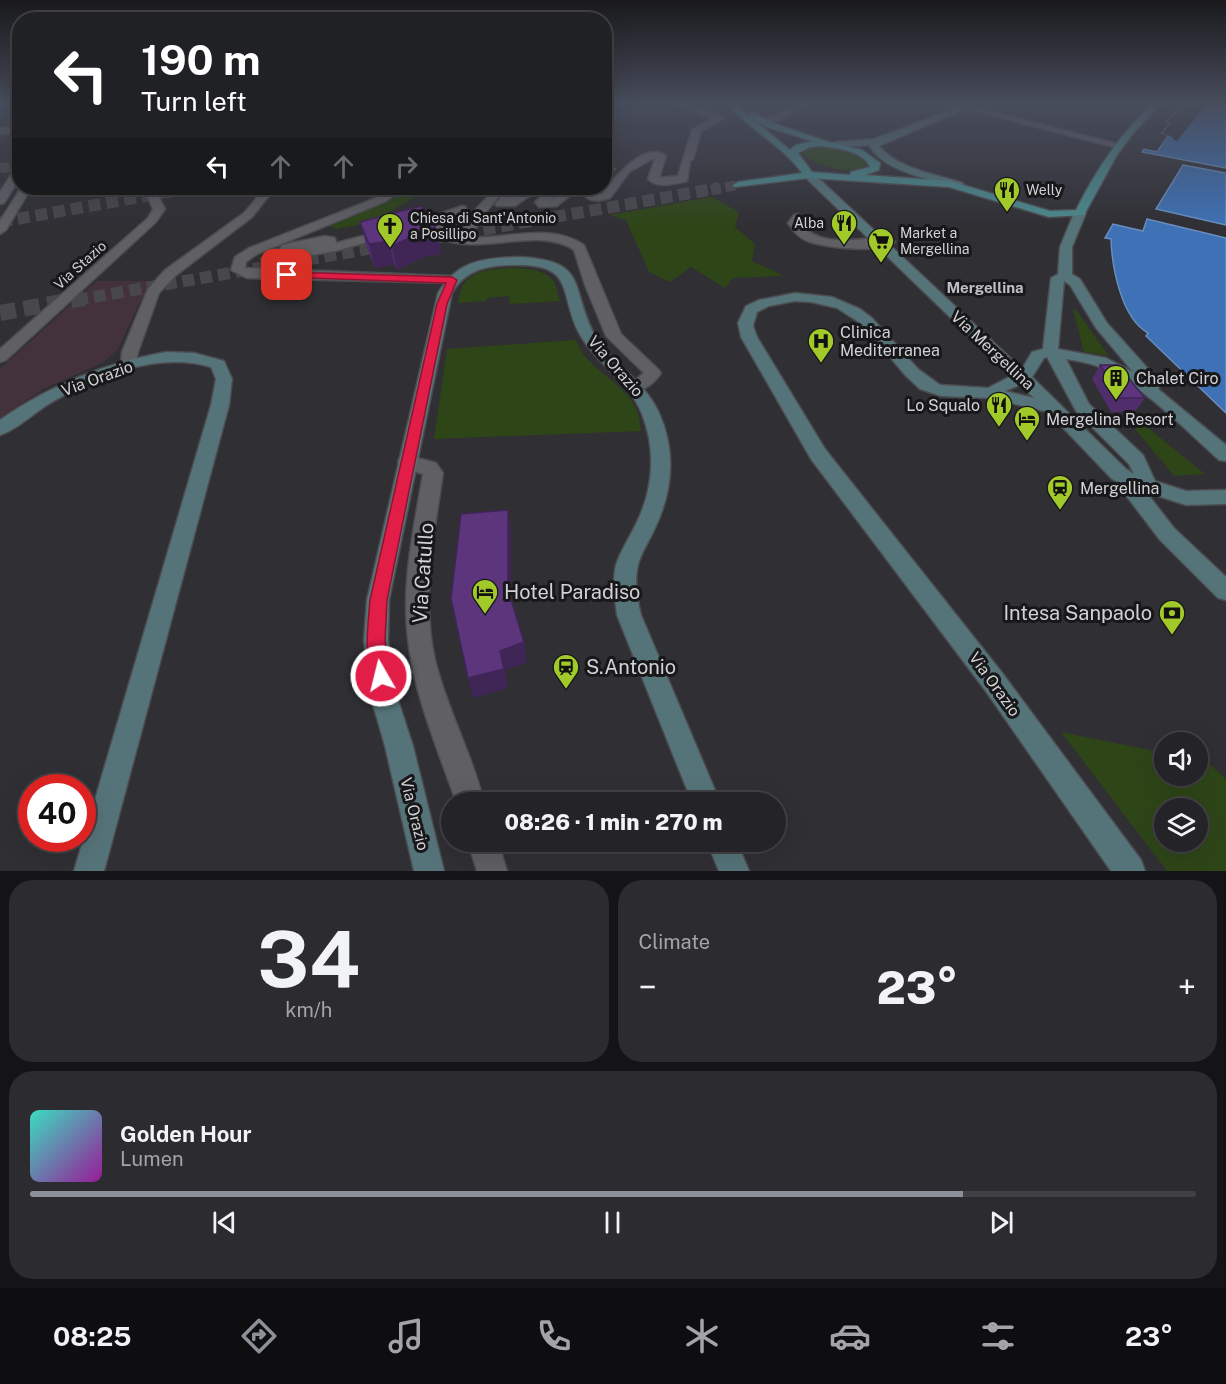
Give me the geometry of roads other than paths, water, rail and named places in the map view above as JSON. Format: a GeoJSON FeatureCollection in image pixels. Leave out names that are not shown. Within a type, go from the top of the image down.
{"type":"FeatureCollection","features":[{"type":"Feature","properties":{"kind":"main road"},"geometry":{"type":"LineString","coordinates":[[781,146],[797,161],[853,179],[876,166],[871,158],[837,146]]}},
{"type":"Feature","properties":{"kind":"main road"},"geometry":{"type":"LineString","coordinates":[[797,161],[793,153],[798,147],[805,146]]}},
{"type":"Feature","properties":{"kind":"main road"},"geometry":{"type":"LineString","coordinates":[[1049,214],[1075,214],[1117,146]]}},
{"type":"Feature","properties":{"kind":"main road","name":"Via Mergellina"},"geometry":{"type":"LineString","coordinates":[[797,161],[808,175]]}},
{"type":"Feature","properties":{"kind":"main road"},"geometry":{"type":"LineString","coordinates":[[826,172],[850,174],[868,172]]}},
{"type":"Feature","properties":{"kind":"main road"},"geometry":{"type":"LineString","coordinates":[[738,185],[808,175],[959,185],[1049,214],[1073,229]]}},
{"type":"Feature","properties":{"kind":"street"},"geometry":{"type":"LineString","coordinates":[[612,187],[622,172],[652,156],[661,156],[653,179],[658,183],[683,179],[692,146]]}},
{"type":"Feature","properties":{"kind":"street"},"geometry":{"type":"LineString","coordinates":[[874,146],[876,152],[887,159],[959,185]]}},
{"type":"Feature","properties":{"kind":"street","name":"Via Mergellina"},"geometry":{"type":"LineString","coordinates":[[808,175],[883,242],[1119,474],[1127,480],[1186,498],[1226,497]]}},
{"type":"Feature","properties":{"kind":"street"},"geometry":{"type":"LineString","coordinates":[[0,201],[12,182]]}},
{"type":"Feature","properties":{"kind":"street"},"geometry":{"type":"LineString","coordinates":[[0,230],[22,195]]}},
{"type":"Feature","properties":{"kind":"street","name":"Via Stazio"},"geometry":{"type":"LineString","coordinates":[[0,357],[152,220],[159,209],[152,195]]}},
{"type":"Feature","properties":{"kind":"street"},"geometry":{"type":"LineString","coordinates":[[129,364],[130,351],[153,292],[170,273],[248,215],[264,195]]}},
{"type":"Feature","properties":{"kind":"street"},"geometry":{"type":"LineString","coordinates":[[388,195],[245,255],[237,264],[238,270],[248,274],[452,280]]}},
{"type":"Feature","properties":{"kind":"street"},"geometry":{"type":"LineString","coordinates":[[470,228],[480,211],[495,195]]}},
{"type":"Feature","properties":{"kind":"street"},"geometry":{"type":"LineString","coordinates":[[508,195],[501,204],[511,204],[525,195]]}},
{"type":"Feature","properties":{"kind":"street"},"geometry":{"type":"LineString","coordinates":[[549,195],[543,201],[543,205],[554,204],[565,195]]}},
{"type":"Feature","properties":{"kind":"street"},"geometry":{"type":"LineString","coordinates":[[589,195],[597,198],[607,195]]}},
{"type":"Feature","properties":{"kind":"street"},"geometry":{"type":"LineString","coordinates":[[248,274],[256,258],[265,253],[326,240],[331,241],[267,259],[335,247],[414,227],[462,209],[467,211],[453,225]]}},
{"type":"Feature","properties":{"kind":"street"},"geometry":{"type":"LineString","coordinates":[[462,209],[435,228],[442,236],[456,240],[553,236],[580,248],[592,285],[614,336],[653,373],[636,386]]}},
{"type":"Feature","properties":{"kind":"street"},"geometry":{"type":"LineString","coordinates":[[1065,276],[1066,247],[1073,229],[1075,214]]}},
{"type":"Feature","properties":{"kind":"street"},"geometry":{"type":"LineString","coordinates":[[798,217],[794,222],[796,228],[833,243],[849,245],[883,242]]}},
{"type":"Feature","properties":{"kind":"street","name":"Via Orazio"},"geometry":{"type":"LineString","coordinates":[[429,871],[399,746],[383,694],[376,640],[378,600],[442,304],[452,280],[470,267],[498,262],[527,261],[553,268],[569,281],[586,334],[636,386],[651,415],[658,436],[662,470],[661,488],[657,502],[627,566],[629,615],[702,792]]}},
{"type":"Feature","properties":{"kind":"street"},"geometry":{"type":"LineString","coordinates":[[1050,352],[1058,278],[1065,276],[1075,282],[1101,325],[1128,359],[1152,383],[1155,389],[1152,392]]}},
{"type":"Feature","properties":{"kind":"street","name":"Via Orazio"},"geometry":{"type":"LineString","coordinates":[[1053,407],[991,393],[946,392],[925,385],[866,319],[847,307],[830,302],[807,297],[779,297],[751,309],[745,321],[744,329],[818,454],[994,682],[1130,871]]}},
{"type":"Feature","properties":{"kind":"street"},"geometry":{"type":"LineString","coordinates":[[1050,352],[1057,357],[1082,407],[1136,460],[1146,479],[1132,489],[1167,534],[1226,591]]}},
{"type":"Feature","properties":{"kind":"street"},"geometry":{"type":"LineString","coordinates":[[1023,378],[1030,372],[1038,356],[1050,352],[1103,361],[1152,392],[1226,455]]}},
{"type":"Feature","properties":{"kind":"street","name":"Via Orazio"},"geometry":{"type":"LineString","coordinates":[[0,429],[13,418],[65,388],[129,364],[175,357],[193,357],[218,364],[224,380],[220,405],[194,502],[89,871]]}},
{"type":"Feature","properties":{"kind":"street","name":"Via Orazio"},"geometry":{"type":"LineString","coordinates":[[991,393],[1023,378]]}},
{"type":"Feature","properties":{"kind":"street","name":"Via Catullo"},"geometry":{"type":"LineString","coordinates":[[407,462],[429,468],[433,473],[419,581],[418,630],[422,658],[431,689],[467,792]]}},
{"type":"Feature","properties":{"kind":"street"},"geometry":{"type":"LineString","coordinates":[[486,852],[492,871]]}},
{"type":"Feature","properties":{"kind":"street"},"geometry":{"type":"LineString","coordinates":[[726,852],[734,871]]}},
{"type":"Feature","properties":{"kind":"water"},"geometry":{"type":"Polygon","coordinates":[[[1161,146],[1226,146],[1226,168],[1142,152],[1144,149],[1157,152],[1161,146]]]}},
{"type":"Feature","properties":{"kind":"water"},"geometry":{"type":"Polygon","coordinates":[[[1183,165],[1226,173],[1226,225],[1156,209],[1183,165]]]}},
{"type":"Feature","properties":{"kind":"water"},"geometry":{"type":"Polygon","coordinates":[[[1147,219],[1226,238],[1226,413],[1146,336],[1148,333],[1131,316],[1125,304],[1116,277],[1111,239],[1105,238],[1113,224],[1143,231],[1147,219]]]}},
{"type":"Feature","properties":{"kind":"tunnel"},"geometry":{"type":"LineString","coordinates":[[0,168],[12,167]]}},
{"type":"Feature","properties":{"kind":"tunnel"},"geometry":{"type":"LineString","coordinates":[[711,190],[738,185]]}},
{"type":"Feature","properties":{"kind":"tunnel"},"geometry":{"type":"LineString","coordinates":[[430,239],[719,188]]}},
{"type":"Feature","properties":{"kind":"tunnel"},"geometry":{"type":"LineString","coordinates":[[0,222],[151,195]]}},
{"type":"Feature","properties":{"kind":"tunnel"},"geometry":{"type":"LineString","coordinates":[[453,225],[451,229],[459,231],[470,228]]}},
{"type":"Feature","properties":{"kind":"tunnel"},"geometry":{"type":"LineString","coordinates":[[76,300],[391,245]]}},
{"type":"Feature","properties":{"kind":"tunnel"},"geometry":{"type":"LineString","coordinates":[[0,313],[84,298]]}},
{"type":"Feature","properties":{"kind":"place","name":"Welly"},"geometry":{"type":"Point","coordinates":[1007,213]}},
{"type":"Feature","properties":{"kind":"place","name":"Alba"},"geometry":{"type":"Point","coordinates":[844,246]}},
{"type":"Feature","properties":{"kind":"place","name":"Chiesa di Sant'Antonio a Posillipo"},"geometry":{"type":"Point","coordinates":[390,249]}},
{"type":"Feature","properties":{"kind":"place","name":"Market a Mergellina"},"geometry":{"type":"Point","coordinates":[881,264]}},
{"type":"Feature","properties":{"kind":"place","name":"Clinica Mediterranea"},"geometry":{"type":"Point","coordinates":[821,364]}},
{"type":"Feature","properties":{"kind":"place","name":"Chalet Ciro"},"geometry":{"type":"Point","coordinates":[1116,401]}},
{"type":"Feature","properties":{"kind":"place","name":"Lo Squalo"},"geometry":{"type":"Point","coordinates":[999,428]}},
{"type":"Feature","properties":{"kind":"place","name":"Mergelina Resort"},"geometry":{"type":"Point","coordinates":[1027,442]}},
{"type":"Feature","properties":{"kind":"place","name":"Mergellina"},"geometry":{"type":"Point","coordinates":[1060,511]}},
{"type":"Feature","properties":{"kind":"place","name":"Hotel Paradiso"},"geometry":{"type":"Point","coordinates":[485,615]}},
{"type":"Feature","properties":{"kind":"place","name":"Intesa Sanpaolo"},"geometry":{"type":"Point","coordinates":[1172,636]}},
{"type":"Feature","properties":{"kind":"place","name":"S.Antonio"},"geometry":{"type":"Point","coordinates":[566,690]}},
{"type":"Feature","properties":{"kind":"district","name":"Mergellina"},"geometry":{"type":"Point","coordinates":[985,288]}}]}
